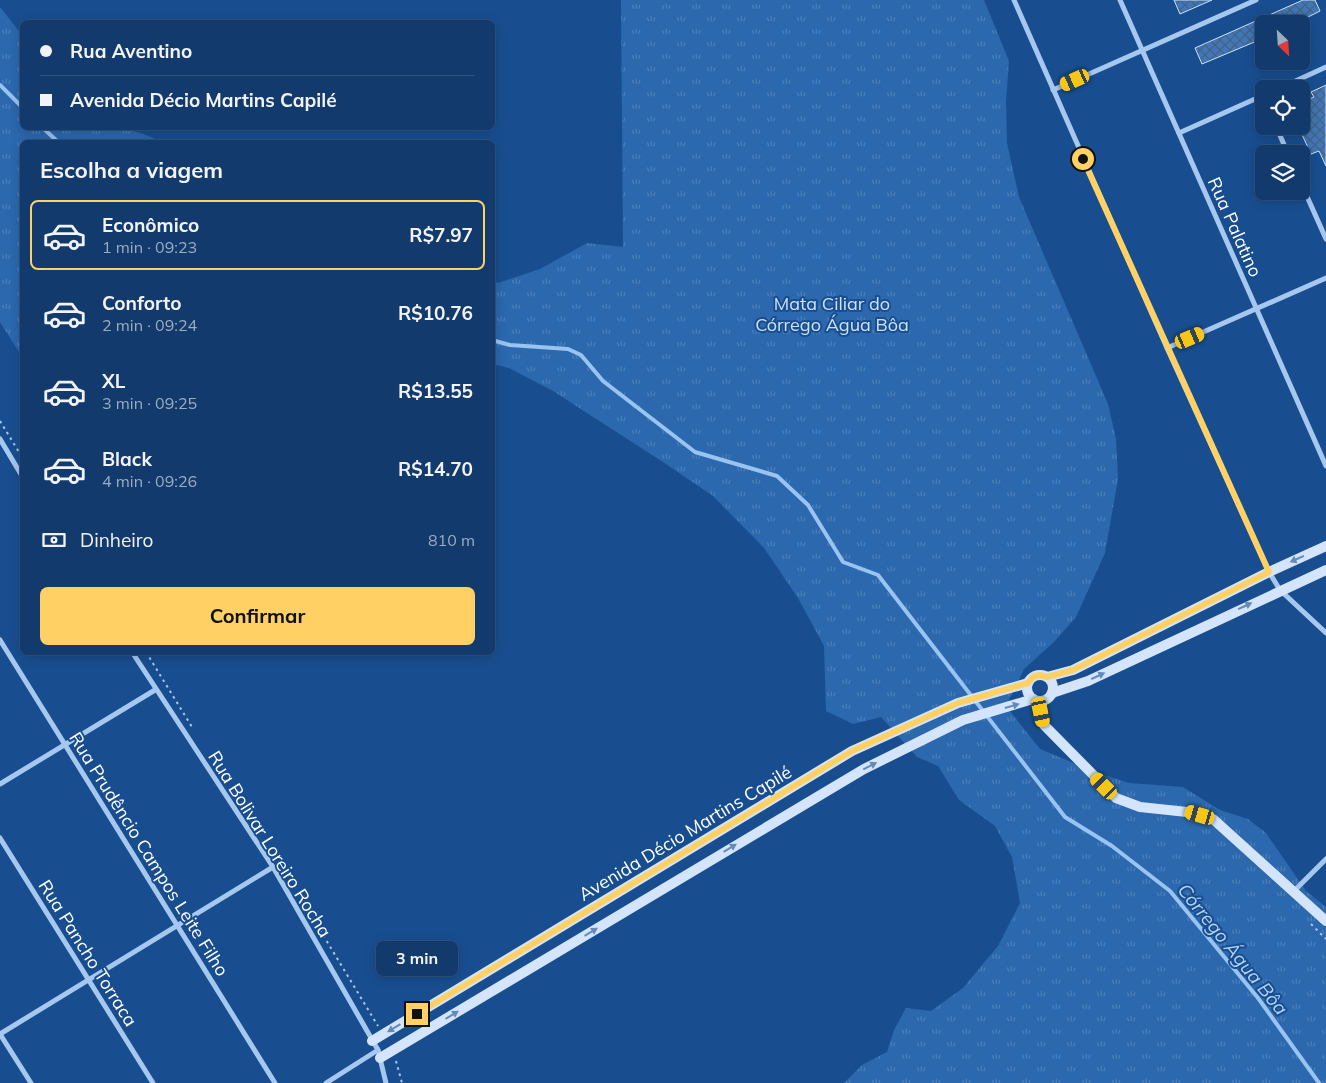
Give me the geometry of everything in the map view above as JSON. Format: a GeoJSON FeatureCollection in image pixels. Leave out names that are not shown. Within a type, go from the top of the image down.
{"type":"FeatureCollection","features":[{"type":"Feature","properties":{"kind":"street"},"geometry":{"type":"LineString","coordinates":[[1014,0],[1167,348],[1269,572],[1280,590],[1326,633]]}},
{"type":"Feature","properties":{"kind":"street","name":"Rua Palatino"},"geometry":{"type":"LineString","coordinates":[[1120,0],[1326,466]]}},
{"type":"Feature","properties":{"kind":"street"},"geometry":{"type":"LineString","coordinates":[[1053,90],[1256,0]]}},
{"type":"Feature","properties":{"kind":"street"},"geometry":{"type":"LineString","coordinates":[[1298,80],[1326,67]]}},
{"type":"Feature","properties":{"kind":"street"},"geometry":{"type":"LineString","coordinates":[[1179,133],[1255,100]]}},
{"type":"Feature","properties":{"kind":"street"},"geometry":{"type":"LineString","coordinates":[[1309,200],[1326,239]]}},
{"type":"Feature","properties":{"kind":"street"},"geometry":{"type":"LineString","coordinates":[[1167,348],[1326,278]]}},
{"type":"Feature","properties":{"kind":"street"},"geometry":{"type":"LineString","coordinates":[[0,440],[20,473]]}},
{"type":"Feature","properties":{"kind":"street","name":"Avenida Décio Martins Capilé"},"geometry":{"type":"LineString","coordinates":[[372,1040],[852,751],[967,700],[1028,683],[1033,677],[1040,675],[1047,677],[1073,670],[1269,572],[1326,546]]}},
{"type":"Feature","properties":{"kind":"street","name":"Avenida Décio Martins Capilé"},"geometry":{"type":"LineString","coordinates":[[379,1054],[864,769],[963,720],[1037,700],[1048,699],[1052,693],[1088,681],[1326,570]]}},
{"type":"Feature","properties":{"kind":"street","name":"Rua Prudêncio Campos Leite Filho"},"geometry":{"type":"LineString","coordinates":[[0,640],[276,1083]]}},
{"type":"Feature","properties":{"kind":"street","name":"Rua Bolivar Loreiro Rocha"},"geometry":{"type":"LineString","coordinates":[[134,655],[273,867],[372,1040],[379,1054],[386,1083]]}},
{"type":"Feature","properties":{"kind":"street"},"geometry":{"type":"LineString","coordinates":[[1047,677],[1052,684],[1052,693]]}},
{"type":"Feature","properties":{"kind":"street"},"geometry":{"type":"LineString","coordinates":[[1028,683],[1028,691],[1037,700],[1044,725],[1116,798],[1140,807],[1187,812],[1213,819],[1326,922]]}},
{"type":"Feature","properties":{"kind":"street"},"geometry":{"type":"LineString","coordinates":[[0,784],[155,690]]}},
{"type":"Feature","properties":{"kind":"street","name":"Rua Pancho Torraca"},"geometry":{"type":"LineString","coordinates":[[0,838],[153,1083]]}},
{"type":"Feature","properties":{"kind":"street"},"geometry":{"type":"LineString","coordinates":[[1292,892],[1326,859]]}},
{"type":"Feature","properties":{"kind":"street"},"geometry":{"type":"LineString","coordinates":[[31,1083],[0,1034],[273,867]]}},
{"type":"Feature","properties":{"kind":"street"},"geometry":{"type":"LineString","coordinates":[[326,1083],[379,1054]]}},
{"type":"Feature","properties":{"kind":"path"},"geometry":{"type":"LineString","coordinates":[[0,421],[20,454]]}},
{"type":"Feature","properties":{"kind":"green space","name":"Mata Ciliar do Córrego Água Bôa"},"geometry":{"type":"Polygon","coordinates":[[[621,0],[984,0],[1009,61],[1006,101],[1007,143],[1019,197],[1108,404],[1116,439],[1118,479],[1105,553],[1076,617],[1054,642],[1024,669],[1006,706],[1040,749],[1095,772],[1129,783],[1183,787],[1220,810],[1248,819],[1266,833],[1306,891],[1326,907],[1326,1083],[844,1083],[862,1065],[887,1052],[894,1030],[906,1008],[931,1011],[963,988],[998,946],[1020,903],[1012,857],[995,826],[959,800],[938,766],[917,757],[881,717],[853,724],[826,711],[824,646],[798,598],[764,548],[713,496],[553,391],[509,368],[495,364],[495,282],[498,283],[540,269],[587,243],[623,247],[621,0]]]}},
{"type":"Feature","properties":{"kind":"green space"},"geometry":{"type":"Polygon","coordinates":[[[0,7],[20,32],[20,130],[129,130],[156,140],[20,140],[20,354],[0,322],[0,7]]]}},
{"type":"Feature","properties":{"kind":"building"},"geometry":{"type":"Polygon","coordinates":[[[1174,0],[1212,0],[1180,14],[1174,0]]]}},
{"type":"Feature","properties":{"kind":"building"},"geometry":{"type":"Polygon","coordinates":[[[1303,0],[1315,0],[1320,11],[1310,16],[1269,15],[1303,0]]]}},
{"type":"Feature","properties":{"kind":"building"},"geometry":{"type":"Polygon","coordinates":[[[1255,21],[1255,42],[1202,64],[1195,48],[1255,21]]]}},
{"type":"Feature","properties":{"kind":"building"},"geometry":{"type":"Polygon","coordinates":[[[1326,85],[1326,166],[1319,151],[1311,154],[1310,145],[1307,145],[1302,135],[1310,135],[1310,99],[1314,97],[1311,92],[1326,85]]]}},
{"type":"Feature","properties":{"kind":"waterway"},"geometry":{"type":"LineString","coordinates":[[0,85],[20,105]]}},
{"type":"Feature","properties":{"kind":"waterway"},"geometry":{"type":"LineString","coordinates":[[45,130],[56,140]]}},
{"type":"Feature","properties":{"kind":"waterway","name":"Córrego Água Bôa"},"geometry":{"type":"LineString","coordinates":[[495,341],[510,345],[568,349],[581,355],[603,381],[695,452],[777,476],[808,505],[843,562],[878,575],[1065,817],[1112,846],[1170,891],[1258,998],[1319,1083]]}},
{"type":"Feature","properties":{"kind":"route"},"geometry":{"type":"LineString","coordinates":[[417,1014],[852,751],[958,703],[1028,683],[1033,677],[1040,675],[1047,677],[1073,670],[1269,572],[1083,159]]}}]}
